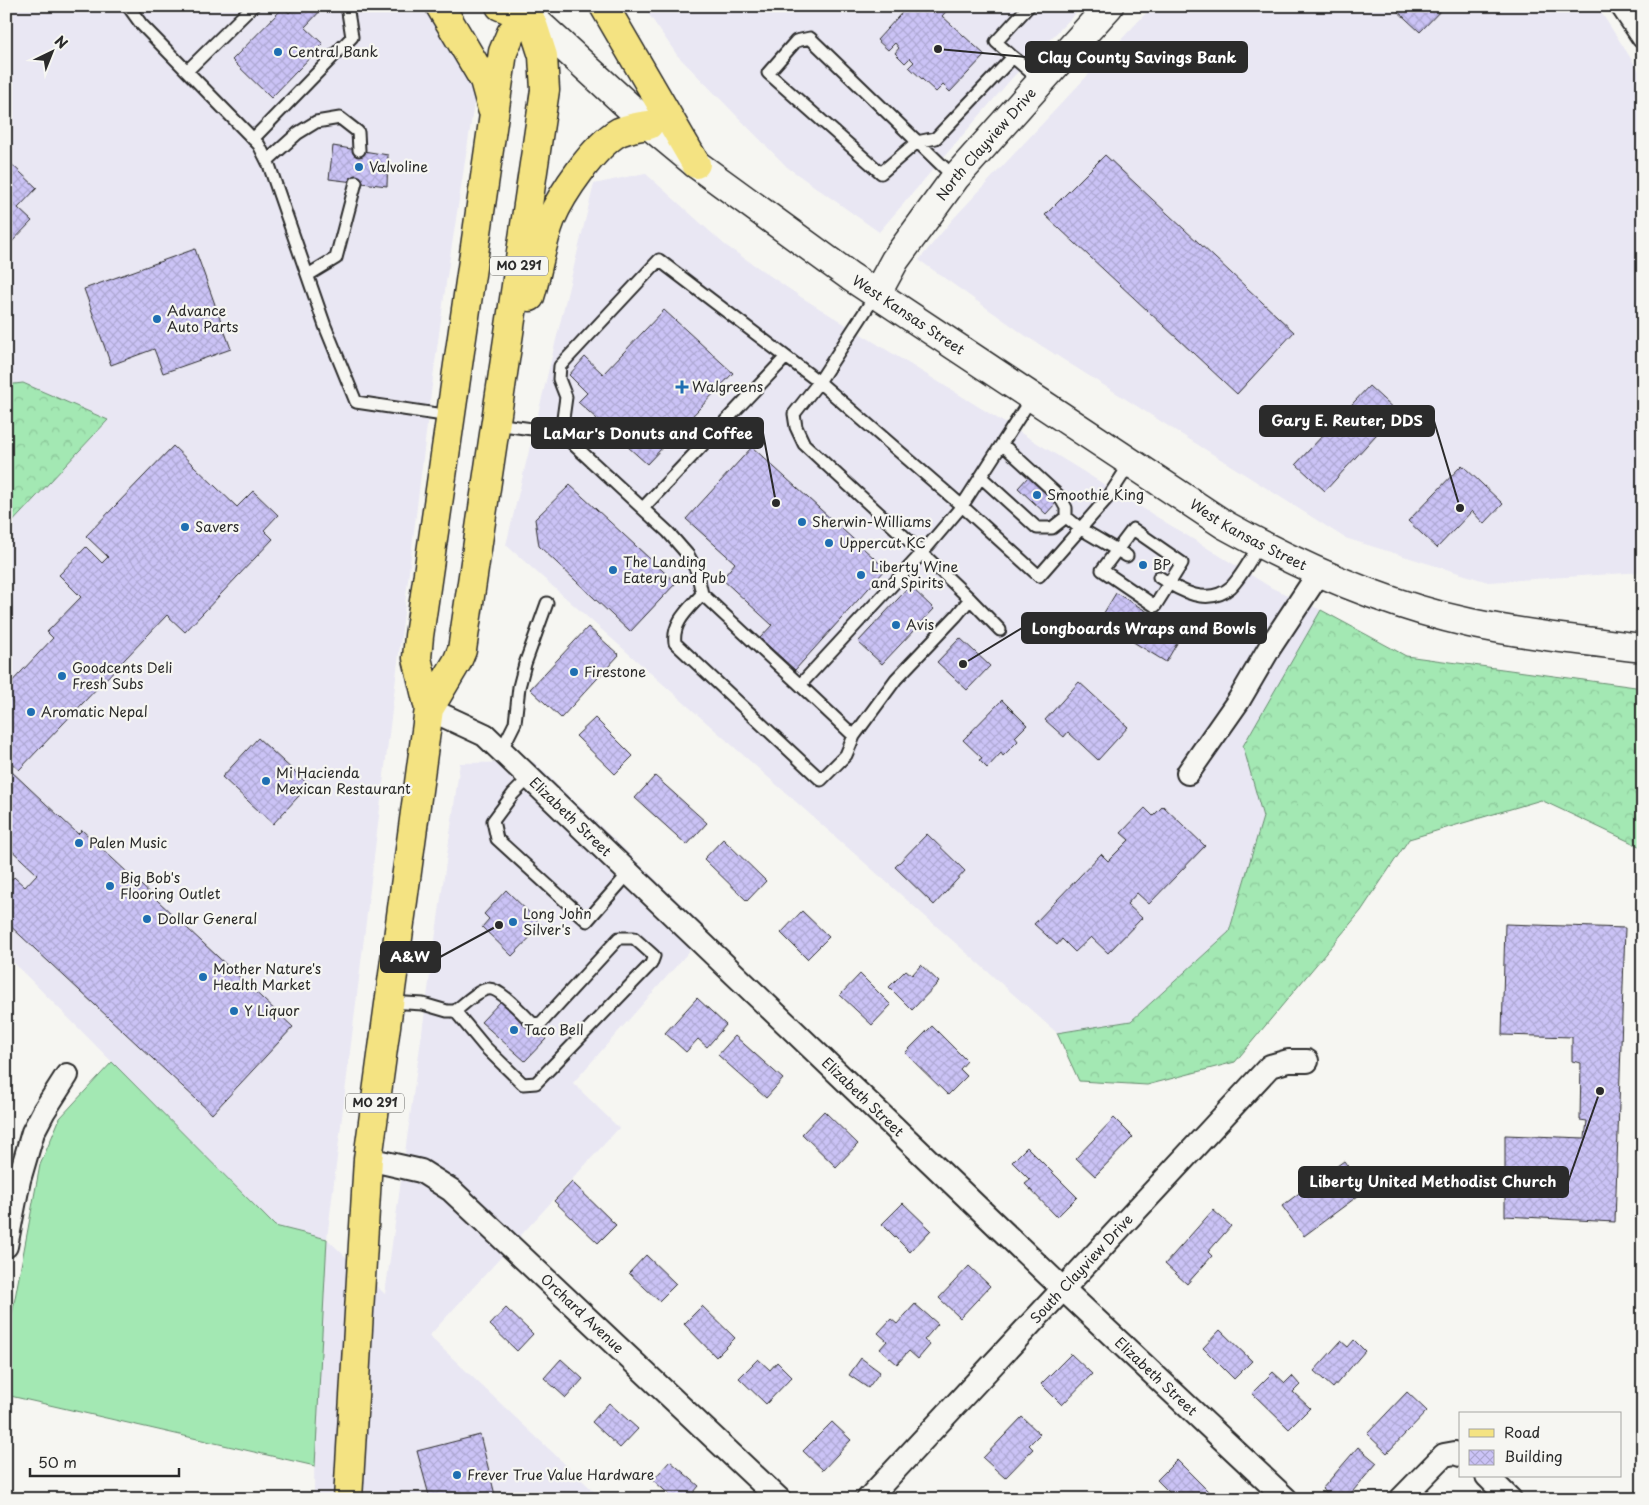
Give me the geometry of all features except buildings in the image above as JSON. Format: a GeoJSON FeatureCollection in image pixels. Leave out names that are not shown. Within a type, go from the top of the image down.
{"type":"FeatureCollection","features":[{"type":"Feature","properties":{"kind":"main road"},"geometry":{"type":"LineString","coordinates":[[440,6],[484,80],[490,99],[493,121]]}},
{"type":"Feature","properties":{"kind":"main road","name":"West Kansas Street"},"geometry":{"type":"LineString","coordinates":[[500,6],[517,13],[527,9],[649,125],[696,164],[851,277],[1225,525],[1319,573],[1396,602],[1469,622],[1538,635],[1643,648]]}},
{"type":"Feature","properties":{"kind":"main road"},"geometry":{"type":"LineString","coordinates":[[604,6],[696,164]]}},
{"type":"Feature","properties":{"kind":"main road","name":"North Clayview Drive"},"geometry":{"type":"LineString","coordinates":[[876,293],[895,260],[955,178],[1108,7]]}},
{"type":"Feature","properties":{"kind":"main road","name":"MO 291"},"geometry":{"type":"LineString","coordinates":[[348,1499],[368,1159],[429,710],[417,658],[419,636],[503,52],[511,33],[527,9]]}},
{"type":"Feature","properties":{"kind":"main road","name":"MO 291"},"geometry":{"type":"LineString","coordinates":[[429,710],[462,650],[545,90],[543,56],[527,9]]}},
{"type":"Feature","properties":{"kind":"main road"},"geometry":{"type":"LineString","coordinates":[[508,346],[517,330],[530,295],[551,220],[568,187],[611,137],[629,128],[649,125]]}},
{"type":"Feature","properties":{"kind":"street"},"geometry":{"type":"LineString","coordinates":[[1622,6],[1643,37]]}},
{"type":"Feature","properties":{"kind":"street","name":"West Kansas Street"},"geometry":{"type":"LineString","coordinates":[[1188,774],[1239,700],[1270,646],[1319,573]]}},
{"type":"Feature","properties":{"kind":"street","name":"Elizabeth Street"},"geometry":{"type":"LineString","coordinates":[[429,710],[485,735],[630,872],[1062,1289],[1286,1499]]}},
{"type":"Feature","properties":{"kind":"street","name":"South Clayview Drive"},"geometry":{"type":"LineString","coordinates":[[868,1499],[1270,1066],[1288,1061],[1307,1061]]}},
{"type":"Feature","properties":{"kind":"street"},"geometry":{"type":"LineString","coordinates":[[6,1246],[19,1180],[33,1132],[67,1075]]}},
{"type":"Feature","properties":{"kind":"street","name":"Orchard Avenue"},"geometry":{"type":"LineString","coordinates":[[368,1159],[421,1171],[451,1190],[779,1499]]}},
{"type":"Feature","properties":{"kind":"street"},"geometry":{"type":"LineString","coordinates":[[1401,1499],[1444,1455],[1457,1454]]}},
{"type":"Feature","properties":{"kind":"street"},"geometry":{"type":"LineString","coordinates":[[1490,1478],[1510,1499]]}},
{"type":"Feature","properties":{"kind":"lane"},"geometry":{"type":"LineString","coordinates":[[128,6],[141,24],[259,145],[267,161],[325,326],[356,402],[450,416]]}},
{"type":"Feature","properties":{"kind":"lane"},"geometry":{"type":"LineString","coordinates":[[187,71],[253,6]]}},
{"type":"Feature","properties":{"kind":"lane"},"geometry":{"type":"LineString","coordinates":[[253,139],[352,37],[347,6]]}},
{"type":"Feature","properties":{"kind":"lane"},"geometry":{"type":"LineString","coordinates":[[1028,6],[996,42],[1041,81]]}},
{"type":"Feature","properties":{"kind":"lane"},"geometry":{"type":"LineString","coordinates":[[955,178],[918,142],[810,38],[796,41],[768,73],[881,174],[918,142],[936,138],[1013,57]]}},
{"type":"Feature","properties":{"kind":"lane"},"geometry":{"type":"LineString","coordinates":[[267,161],[298,133],[316,122],[340,118],[358,132],[359,150]]}},
{"type":"Feature","properties":{"kind":"lane"},"geometry":{"type":"LineString","coordinates":[[308,275],[336,258],[354,187]]}},
{"type":"Feature","properties":{"kind":"lane"},"geometry":{"type":"LineString","coordinates":[[561,433],[566,397],[558,379],[560,366],[659,260],[819,382],[962,506],[1038,576],[1109,496],[1131,462]]}},
{"type":"Feature","properties":{"kind":"lane"},"geometry":{"type":"LineString","coordinates":[[876,293],[819,382],[794,414],[796,427],[804,444],[922,553],[1000,630]]}},
{"type":"Feature","properties":{"kind":"lane"},"geometry":{"type":"LineString","coordinates":[[643,508],[786,357]]}},
{"type":"Feature","properties":{"kind":"lane"},"geometry":{"type":"LineString","coordinates":[[800,685],[922,553],[962,506],[1032,396]]}},
{"type":"Feature","properties":{"kind":"lane"},"geometry":{"type":"LineString","coordinates":[[496,424],[561,433],[668,532],[688,555],[697,571],[702,594],[854,736]]}},
{"type":"Feature","properties":{"kind":"lane"},"geometry":{"type":"LineString","coordinates":[[1002,444],[1060,497],[1066,508],[1066,517]]}},
{"type":"Feature","properties":{"kind":"lane"},"geometry":{"type":"LineString","coordinates":[[981,477],[1037,528],[1052,528],[1066,517]]}},
{"type":"Feature","properties":{"kind":"lane"},"geometry":{"type":"LineString","coordinates":[[1066,517],[1122,553]]}},
{"type":"Feature","properties":{"kind":"lane"},"geometry":{"type":"LineString","coordinates":[[1133,529],[1182,563],[1169,584],[1155,606],[1102,570],[1122,553],[1133,529]]}},
{"type":"Feature","properties":{"kind":"lane"},"geometry":{"type":"LineString","coordinates":[[1159,577],[1169,584],[1198,596],[1214,596],[1232,586],[1260,544]]}},
{"type":"Feature","properties":{"kind":"lane"},"geometry":{"type":"LineString","coordinates":[[702,594],[678,622],[674,634],[676,643],[821,780],[846,755],[854,736],[896,679],[970,599]]}},
{"type":"Feature","properties":{"kind":"lane"},"geometry":{"type":"LineString","coordinates":[[501,751],[515,722],[521,680],[547,603]]}},
{"type":"Feature","properties":{"kind":"lane"},"geometry":{"type":"LineString","coordinates":[[530,777],[513,794],[493,821],[497,839],[587,921],[630,872]]}},
{"type":"Feature","properties":{"kind":"lane"},"geometry":{"type":"LineString","coordinates":[[389,1002],[423,1004],[455,1011],[487,989],[496,990],[533,1024],[541,1024],[619,938],[634,938],[654,956],[651,964],[536,1083],[524,1084],[485,1047],[455,1011]]}},
{"type":"Feature","properties":{"kind":"shaded area"},"geometry":{"type":"Polygon","coordinates":[[[6,6],[425,6],[476,91],[432,385],[327,1239],[275,1226],[6,955],[6,529],[108,420],[23,383],[6,385],[6,6]]]}},
{"type":"Feature","properties":{"kind":"shaded area"},"geometry":{"type":"Polygon","coordinates":[[[643,6],[1083,6],[1013,77],[879,232],[787,167],[677,55],[643,6]]]}},
{"type":"Feature","properties":{"kind":"shaded area"},"geometry":{"type":"Polygon","coordinates":[[[1156,6],[1597,6],[1643,77],[1643,572],[1488,582],[1345,538],[1026,336],[919,260],[953,219],[1146,13],[1156,6]]]}},
{"type":"Feature","properties":{"kind":"shaded area"},"geometry":{"type":"Polygon","coordinates":[[[645,173],[725,245],[801,297],[1272,588],[1321,610],[1244,745],[1263,817],[1229,932],[1131,1021],[1057,1033],[506,545],[594,184],[645,173]]]}},
{"type":"Feature","properties":{"kind":"shaded area"},"geometry":{"type":"Polygon","coordinates":[[[534,762],[708,930],[573,1083],[619,1128],[429,1336],[602,1499],[314,1499],[315,1359],[327,1239],[385,1294],[460,763],[534,762]]]}},
{"type":"Feature","properties":{"kind":"green space"},"geometry":{"type":"Polygon","coordinates":[[[23,383],[108,420],[6,529],[6,385],[23,383]]]}},
{"type":"Feature","properties":{"kind":"green space"},"geometry":{"type":"Polygon","coordinates":[[[1321,610],[1406,656],[1643,688],[1643,848],[1541,800],[1409,839],[1361,911],[1235,1062],[1147,1085],[1079,1081],[1057,1033],[1131,1021],[1229,932],[1263,817],[1243,746],[1321,610]]]}},
{"type":"Feature","properties":{"kind":"green space"},"geometry":{"type":"Polygon","coordinates":[[[112,1062],[275,1226],[327,1239],[315,1466],[6,1395],[6,1346],[40,1165],[60,1118],[112,1062]]]}},
{"type":"Feature","properties":{"kind":"place","name":"Clay County Savings Bank"},"geometry":{"type":"Point","coordinates":[938,49]}},
{"type":"Feature","properties":{"kind":"place","name":"Central Bank"},"geometry":{"type":"Point","coordinates":[278,52]}},
{"type":"Feature","properties":{"kind":"place","name":"Valvoline"},"geometry":{"type":"Point","coordinates":[359,167]}},
{"type":"Feature","properties":{"kind":"place","name":"Advance Auto Parts"},"geometry":{"type":"Point","coordinates":[157,319]}},
{"type":"Feature","properties":{"kind":"place","name":"Walgreens"},"geometry":{"type":"Point","coordinates":[682,387]}},
{"type":"Feature","properties":{"kind":"place","name":"Smoothie King"},"geometry":{"type":"Point","coordinates":[1037,495]}},
{"type":"Feature","properties":{"kind":"place","name":"LaMar's Donuts and Coffee"},"geometry":{"type":"Point","coordinates":[776,503]}},
{"type":"Feature","properties":{"kind":"place","name":"Gary E. Reuter, DDS"},"geometry":{"type":"Point","coordinates":[1460,508]}},
{"type":"Feature","properties":{"kind":"place","name":"Sherwin-Williams"},"geometry":{"type":"Point","coordinates":[802,522]}},
{"type":"Feature","properties":{"kind":"place","name":"Savers"},"geometry":{"type":"Point","coordinates":[185,527]}},
{"type":"Feature","properties":{"kind":"place","name":"Uppercut KC"},"geometry":{"type":"Point","coordinates":[829,543]}},
{"type":"Feature","properties":{"kind":"place","name":"BP"},"geometry":{"type":"Point","coordinates":[1143,565]}},
{"type":"Feature","properties":{"kind":"place","name":"The Landing Eatery and Pub"},"geometry":{"type":"Point","coordinates":[613,570]}},
{"type":"Feature","properties":{"kind":"place","name":"Liberty Wine and Spirits"},"geometry":{"type":"Point","coordinates":[861,575]}},
{"type":"Feature","properties":{"kind":"place","name":"Avis"},"geometry":{"type":"Point","coordinates":[896,625]}},
{"type":"Feature","properties":{"kind":"place","name":"Longboards Wraps and Bowls"},"geometry":{"type":"Point","coordinates":[963,664]}},
{"type":"Feature","properties":{"kind":"place","name":"Firestone"},"geometry":{"type":"Point","coordinates":[574,672]}},
{"type":"Feature","properties":{"kind":"place","name":"Goodcents Deli Fresh Subs"},"geometry":{"type":"Point","coordinates":[62,676]}},
{"type":"Feature","properties":{"kind":"place","name":"Aromatic Nepal"},"geometry":{"type":"Point","coordinates":[31,712]}},
{"type":"Feature","properties":{"kind":"place","name":"Mi Hacienda Mexican Restaurant"},"geometry":{"type":"Point","coordinates":[266,781]}},
{"type":"Feature","properties":{"kind":"place","name":"Palen Music"},"geometry":{"type":"Point","coordinates":[79,843]}},
{"type":"Feature","properties":{"kind":"place","name":"Big Bob's Flooring Outlet"},"geometry":{"type":"Point","coordinates":[110,886]}},
{"type":"Feature","properties":{"kind":"place","name":"Dollar General"},"geometry":{"type":"Point","coordinates":[147,919]}},
{"type":"Feature","properties":{"kind":"place","name":"Long John Silver's"},"geometry":{"type":"Point","coordinates":[513,922]}},
{"type":"Feature","properties":{"kind":"place","name":"A&W"},"geometry":{"type":"Point","coordinates":[499,925]}},
{"type":"Feature","properties":{"kind":"place","name":"Mother Nature's Health Market"},"geometry":{"type":"Point","coordinates":[203,977]}},
{"type":"Feature","properties":{"kind":"place","name":"Y Liquor"},"geometry":{"type":"Point","coordinates":[234,1011]}},
{"type":"Feature","properties":{"kind":"place","name":"Taco Bell"},"geometry":{"type":"Point","coordinates":[514,1030]}},
{"type":"Feature","properties":{"kind":"place","name":"Liberty United Methodist Church"},"geometry":{"type":"Point","coordinates":[1600,1091]}},
{"type":"Feature","properties":{"kind":"place","name":"Frever True Value Hardware"},"geometry":{"type":"Point","coordinates":[457,1475]}}]}
